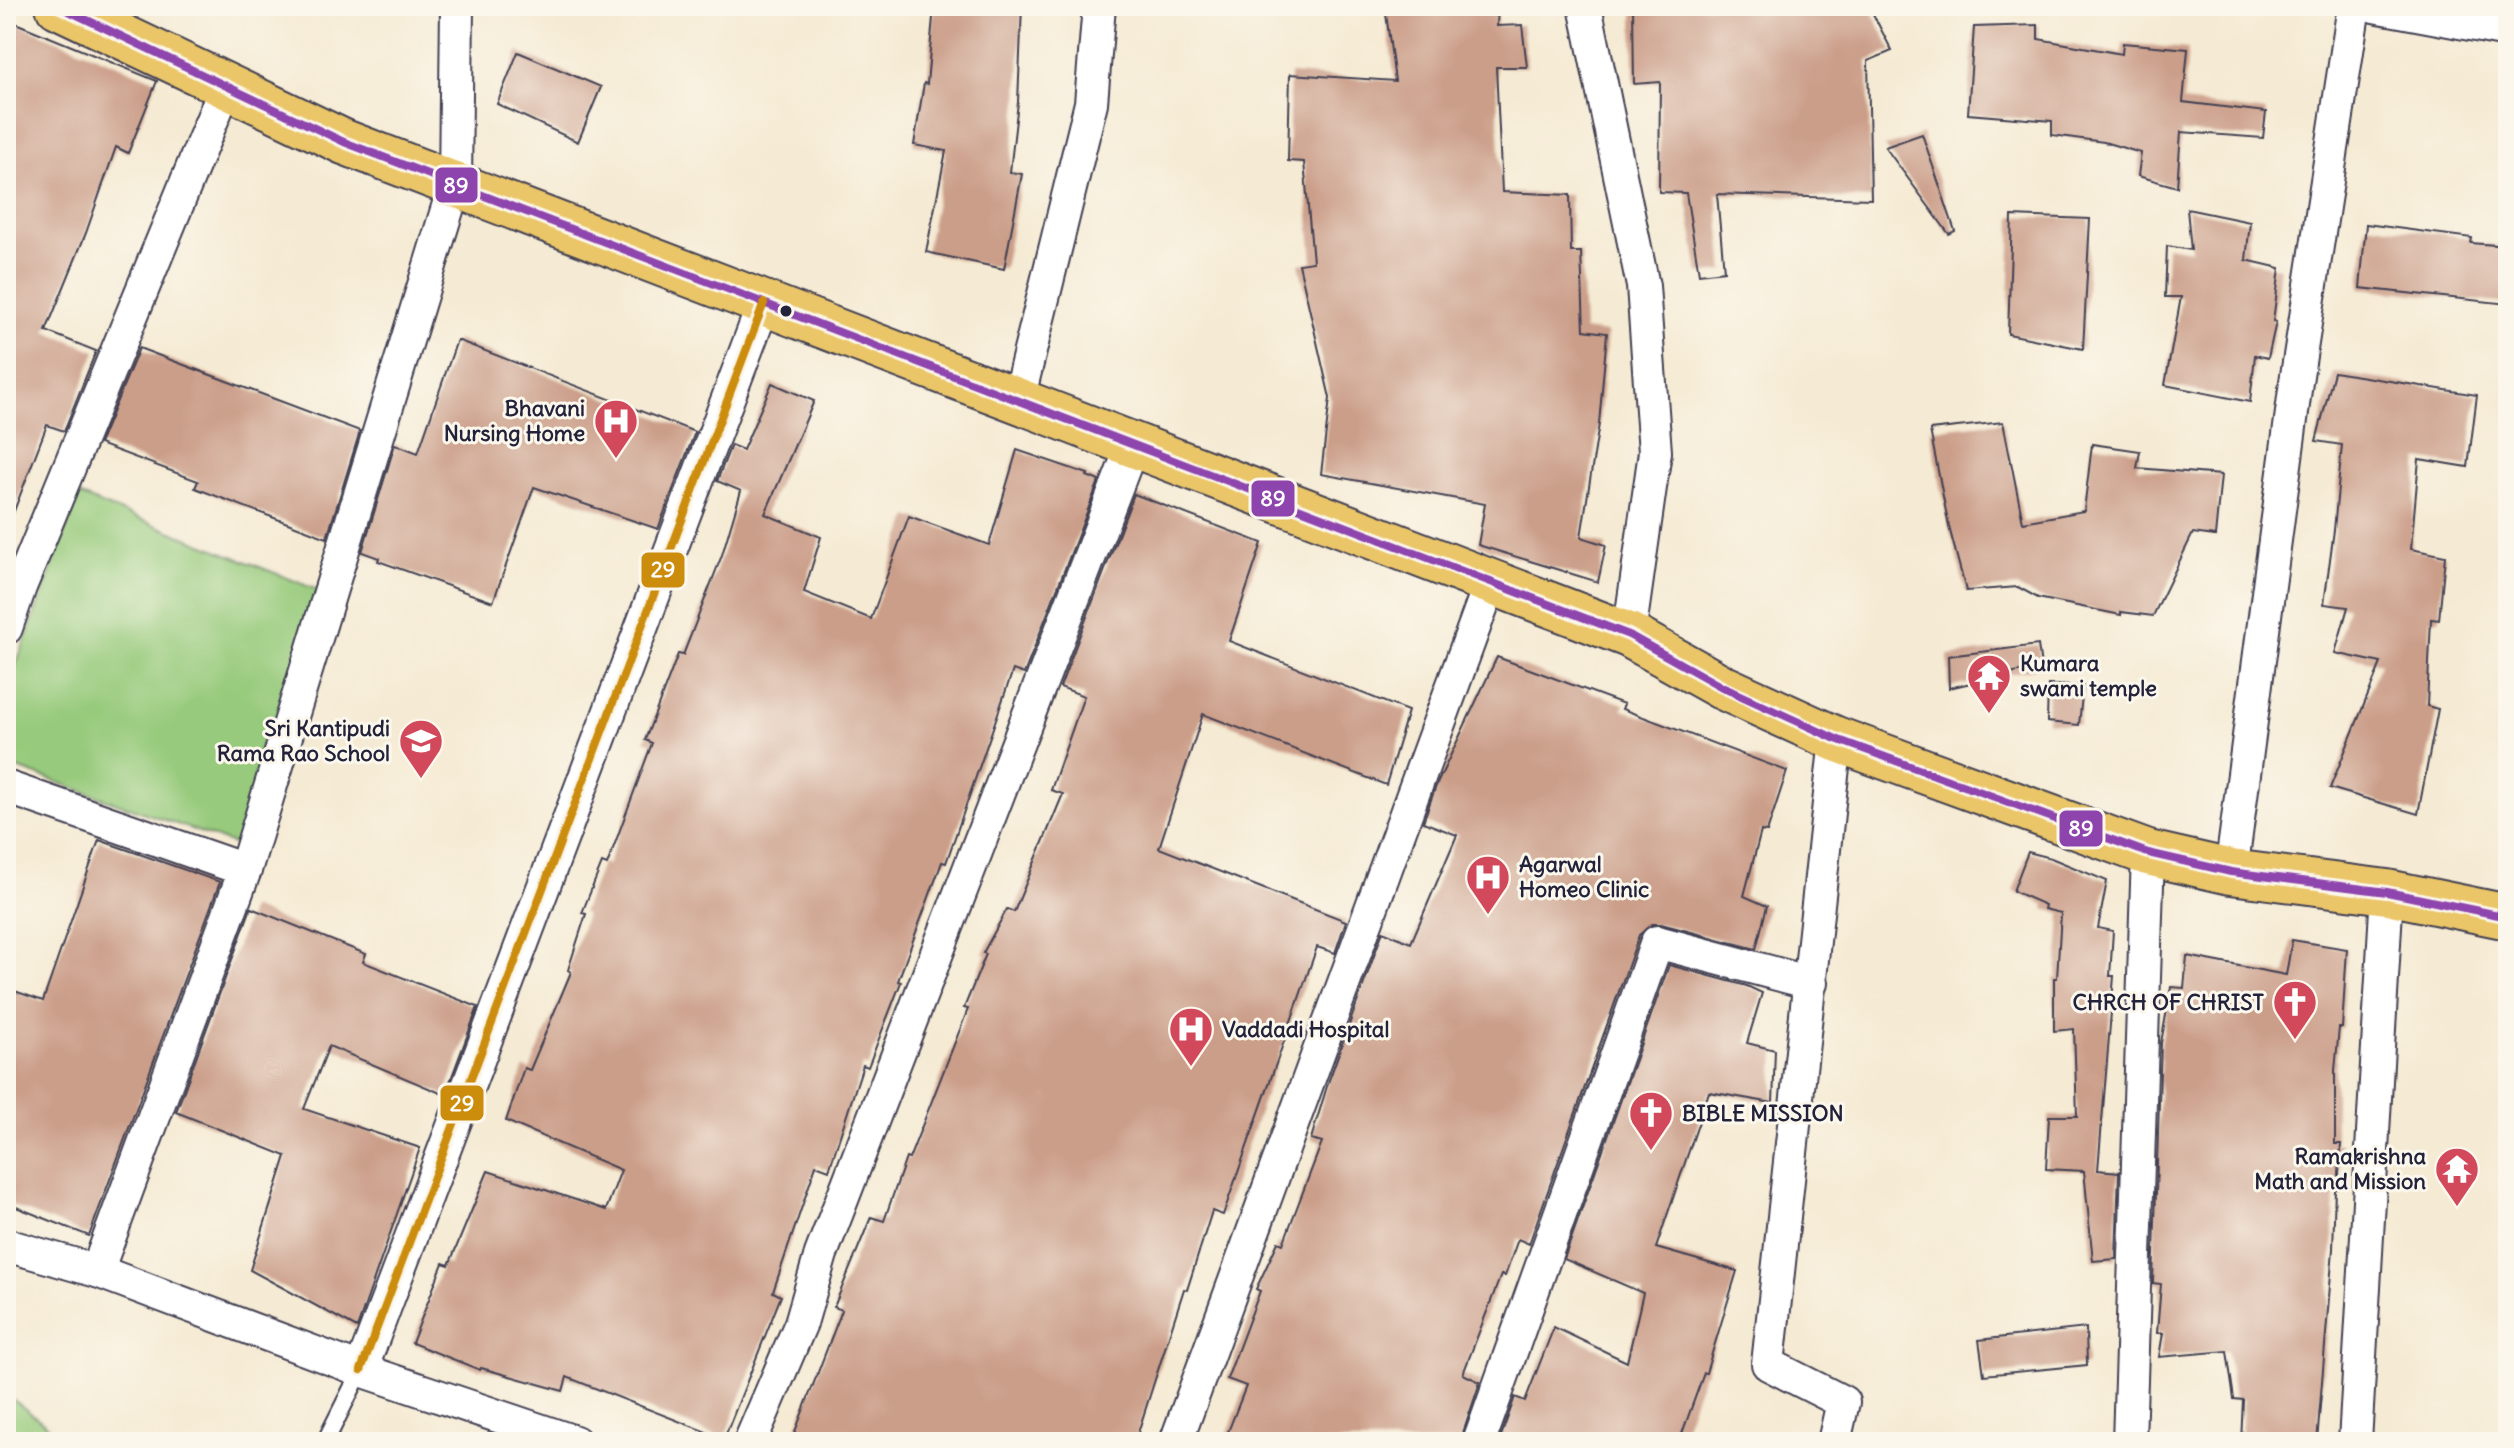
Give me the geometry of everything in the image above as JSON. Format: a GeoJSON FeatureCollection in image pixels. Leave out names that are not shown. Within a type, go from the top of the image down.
{"type":"FeatureCollection","features":[{"type":"Feature","properties":{"kind":"main road"},"geometry":{"type":"LineString","coordinates":[[58,6],[344,142],[1629,635],[1722,687],[1836,739],[2148,853],[2231,872],[2387,892],[2508,917]]}},
{"type":"Feature","properties":{"kind":"street"},"geometry":{"type":"LineString","coordinates":[[97,1271],[245,870],[455,184],[457,6]]}},
{"type":"Feature","properties":{"kind":"street"},"geometry":{"type":"LineString","coordinates":[[1018,400],[1091,103],[1099,6]]}},
{"type":"Feature","properties":{"kind":"street"},"geometry":{"type":"LineString","coordinates":[[1585,6],[1643,286],[1655,452],[1629,635]]}},
{"type":"Feature","properties":{"kind":"street"},"geometry":{"type":"LineString","coordinates":[[2231,872],[2296,382],[2354,6]]}},
{"type":"Feature","properties":{"kind":"street"},"geometry":{"type":"LineString","coordinates":[[2374,6],[2508,31]]}},
{"type":"Feature","properties":{"kind":"street"},"geometry":{"type":"LineString","coordinates":[[6,628],[26,572],[226,86]]}},
{"type":"Feature","properties":{"kind":"street"},"geometry":{"type":"LineString","coordinates":[[361,1370],[764,303]]}},
{"type":"Feature","properties":{"kind":"street"},"geometry":{"type":"LineString","coordinates":[[750,1442],[801,1323],[821,1254],[1133,444]]}},
{"type":"Feature","properties":{"kind":"street"},"geometry":{"type":"LineString","coordinates":[[1176,1442],[1491,581]]}},
{"type":"Feature","properties":{"kind":"street"},"geometry":{"type":"LineString","coordinates":[[1834,1442],[1843,1402],[1768,1364],[1836,739]]}},
{"type":"Feature","properties":{"kind":"street"},"geometry":{"type":"LineString","coordinates":[[6,787],[245,870]]}},
{"type":"Feature","properties":{"kind":"street"},"geometry":{"type":"LineString","coordinates":[[2129,1442],[2148,853]]}},
{"type":"Feature","properties":{"kind":"street"},"geometry":{"type":"LineString","coordinates":[[2355,1442],[2387,892]]}},
{"type":"Feature","properties":{"kind":"street"},"geometry":{"type":"LineString","coordinates":[[1479,1442],[1657,942],[1811,983]]}},
{"type":"Feature","properties":{"kind":"street"},"geometry":{"type":"LineString","coordinates":[[6,1245],[97,1271],[361,1370],[575,1442]]}},
{"type":"Feature","properties":{"kind":"lane"},"geometry":{"type":"LineString","coordinates":[[325,1442],[361,1370]]}},
{"type":"Feature","properties":{"kind":"green space"},"geometry":{"type":"Polygon","coordinates":[[[79,495],[323,592],[236,845],[6,764],[6,692],[79,495]]]}},
{"type":"Feature","properties":{"kind":"green space"},"geometry":{"type":"Polygon","coordinates":[[[6,1394],[68,1442],[6,1442],[6,1394]]]}},
{"type":"Feature","properties":{"kind":"building"},"geometry":{"type":"Polygon","coordinates":[[[934,6],[1022,6],[1018,102],[1010,172],[1022,174],[1004,269],[926,252],[946,151],[914,145],[924,83],[927,84],[934,6]]]}},
{"type":"Feature","properties":{"kind":"building"},"geometry":{"type":"Polygon","coordinates":[[[1385,6],[1498,6],[1497,26],[1522,25],[1527,67],[1496,67],[1502,192],[1570,195],[1571,252],[1581,252],[1584,330],[1607,333],[1599,424],[1581,537],[1606,545],[1598,582],[1478,545],[1485,504],[1321,474],[1330,398],[1299,264],[1313,262],[1304,162],[1288,161],[1290,74],[1395,81],[1385,6]]]}},
{"type":"Feature","properties":{"kind":"building"},"geometry":{"type":"Polygon","coordinates":[[[1633,6],[1869,6],[1892,51],[1868,61],[1871,199],[1717,194],[1724,271],[1699,274],[1686,193],[1659,192],[1660,82],[1634,84],[1633,6]]]}},
{"type":"Feature","properties":{"kind":"building"},"geometry":{"type":"Polygon","coordinates":[[[13,22],[157,81],[128,153],[116,147],[86,233],[46,331],[96,351],[64,431],[47,425],[9,524],[6,523],[6,39],[13,22]]]}},
{"type":"Feature","properties":{"kind":"building"},"geometry":{"type":"Polygon","coordinates":[[[2038,25],[2038,39],[2122,54],[2123,43],[2188,49],[2183,102],[2266,112],[2263,138],[2181,132],[2177,187],[2138,176],[2141,153],[2104,142],[2052,135],[2052,121],[1968,114],[1974,27],[2038,25]]]}},
{"type":"Feature","properties":{"kind":"building"},"geometry":{"type":"Polygon","coordinates":[[[518,52],[601,87],[578,142],[497,104],[518,52]]]}},
{"type":"Feature","properties":{"kind":"building"},"geometry":{"type":"Polygon","coordinates":[[[1922,134],[1955,231],[1949,234],[1885,147],[1922,134]]]}},
{"type":"Feature","properties":{"kind":"building"},"geometry":{"type":"Polygon","coordinates":[[[2187,209],[2250,222],[2246,260],[2280,268],[2273,321],[2276,322],[2268,358],[2255,355],[2250,402],[2165,385],[2181,297],[2165,297],[2167,246],[2191,250],[2187,209]]]}},
{"type":"Feature","properties":{"kind":"building"},"geometry":{"type":"Polygon","coordinates":[[[2012,216],[2090,219],[2083,349],[2008,334],[2012,216]]]}},
{"type":"Feature","properties":{"kind":"building"},"geometry":{"type":"Polygon","coordinates":[[[2366,224],[2472,238],[2471,243],[2508,246],[2508,304],[2360,288],[2366,224]]]}},
{"type":"Feature","properties":{"kind":"building"},"geometry":{"type":"Polygon","coordinates":[[[457,340],[695,432],[658,529],[534,487],[493,602],[378,561],[379,558],[362,552],[395,444],[418,453],[457,340]]]}},
{"type":"Feature","properties":{"kind":"building"},"geometry":{"type":"Polygon","coordinates":[[[139,348],[360,431],[327,538],[195,488],[198,481],[99,444],[139,348]]]}},
{"type":"Feature","properties":{"kind":"building"},"geometry":{"type":"Polygon","coordinates":[[[2334,372],[2477,395],[2468,467],[2419,459],[2411,549],[2445,556],[2439,620],[2431,619],[2427,706],[2438,709],[2418,814],[2330,788],[2381,663],[2335,653],[2348,607],[2324,604],[2342,445],[2316,441],[2334,372]]]}},
{"type":"Feature","properties":{"kind":"building"},"geometry":{"type":"Polygon","coordinates":[[[772,383],[814,401],[765,514],[821,537],[804,592],[871,619],[909,516],[989,545],[1017,450],[1088,474],[1099,481],[1024,674],[1013,670],[946,863],[942,862],[898,981],[901,982],[868,1067],[863,1065],[829,1170],[816,1165],[773,1292],[781,1296],[724,1439],[567,1377],[563,1391],[480,1370],[412,1343],[443,1263],[449,1265],[488,1171],[606,1210],[621,1170],[506,1121],[524,1068],[530,1070],[571,972],[568,970],[586,914],[582,913],[602,863],[607,865],[652,743],[645,740],[678,654],[683,655],[722,555],[741,491],[717,481],[731,445],[743,450],[772,383]]]}},
{"type":"Feature","properties":{"kind":"building"},"geometry":{"type":"Polygon","coordinates":[[[2003,422],[2023,522],[2084,511],[2092,444],[2140,451],[2137,468],[2221,475],[2215,536],[2193,533],[2153,616],[2121,612],[2121,615],[2038,598],[2018,587],[1966,591],[1949,527],[1930,430],[2003,422]]]}},
{"type":"Feature","properties":{"kind":"building"},"geometry":{"type":"Polygon","coordinates":[[[1134,494],[1262,543],[1229,641],[1408,711],[1386,785],[1203,714],[1159,848],[1346,921],[1335,953],[1317,947],[1223,1215],[1212,1211],[1135,1442],[791,1442],[842,1310],[834,1307],[871,1217],[884,1221],[906,1158],[909,1159],[968,1009],[964,1008],[986,954],[983,953],[1007,909],[1014,912],[1063,794],[1051,790],[1084,696],[1060,687],[1134,494]]]}},
{"type":"Feature","properties":{"kind":"building"},"geometry":{"type":"Polygon","coordinates":[[[2038,645],[2041,667],[1949,688],[1948,656],[2038,645]]]}},
{"type":"Feature","properties":{"kind":"building"},"geometry":{"type":"Polygon","coordinates":[[[1497,657],[1624,704],[1622,709],[1787,771],[1767,832],[1761,831],[1744,896],[1767,906],[1756,949],[1661,924],[1652,924],[1639,935],[1529,1244],[1518,1239],[1463,1374],[1480,1382],[1460,1442],[1224,1442],[1246,1386],[1227,1379],[1260,1291],[1256,1289],[1278,1242],[1283,1244],[1322,1142],[1311,1139],[1383,931],[1411,943],[1457,835],[1423,822],[1436,786],[1497,657]]]}},
{"type":"Feature","properties":{"kind":"building"},"geometry":{"type":"Polygon","coordinates":[[[2048,685],[2083,686],[2079,725],[2047,722],[2048,685]]]}},
{"type":"Feature","properties":{"kind":"building"},"geometry":{"type":"Polygon","coordinates":[[[99,840],[220,882],[89,1236],[6,1203],[6,988],[43,1001],[99,840]]]}},
{"type":"Feature","properties":{"kind":"building"},"geometry":{"type":"Polygon","coordinates":[[[2028,852],[2107,881],[2098,928],[2113,931],[2110,976],[2114,976],[2098,1170],[2119,1172],[2116,1259],[2093,1261],[2084,1171],[2046,1169],[2049,1116],[2077,1116],[2074,1029],[2054,1031],[2054,978],[2057,978],[2061,913],[2044,909],[2045,905],[2013,891],[2028,852]]]}},
{"type":"Feature","properties":{"kind":"building"},"geometry":{"type":"Polygon","coordinates":[[[251,908],[366,954],[363,962],[478,1007],[445,1095],[329,1046],[304,1109],[420,1148],[357,1328],[250,1270],[286,1156],[176,1112],[251,908]]]}},
{"type":"Feature","properties":{"kind":"building"},"geometry":{"type":"Polygon","coordinates":[[[2292,940],[2347,949],[2342,1028],[2339,1028],[2335,1070],[2335,1144],[2341,1144],[2317,1442],[2241,1442],[2243,1400],[2234,1399],[2227,1351],[2159,1357],[2163,1333],[2157,1333],[2161,1284],[2153,1283],[2161,1043],[2171,987],[2184,988],[2187,956],[2286,975],[2292,940]]]}},
{"type":"Feature","properties":{"kind":"building"},"geometry":{"type":"Polygon","coordinates":[[[1669,965],[1762,993],[1747,1043],[1775,1050],[1773,1103],[1709,1092],[1656,1248],[1737,1271],[1706,1373],[1679,1442],[1499,1442],[1515,1397],[1525,1401],[1554,1327],[1627,1362],[1643,1293],[1564,1259],[1669,965]]]}},
{"type":"Feature","properties":{"kind":"building"},"geometry":{"type":"Polygon","coordinates":[[[2086,1328],[2087,1365],[1984,1375],[1979,1340],[2086,1328]]]}},
{"type":"Feature","properties":{"kind":"transit line","name":"89"},"geometry":{"type":"LineString","coordinates":[[58,6],[344,142],[1629,635],[1722,687],[1836,739],[2148,853],[2231,872],[2387,892],[2508,917]]}},
{"type":"Feature","properties":{"kind":"transit line","name":"29"},"geometry":{"type":"LineString","coordinates":[[361,1370],[764,303]]}},
{"type":"Feature","properties":{"kind":"place","name":"Bhavani Nursing Home"},"geometry":{"type":"Point","coordinates":[616,460]}},
{"type":"Feature","properties":{"kind":"place","name":"Kumara swami temple"},"geometry":{"type":"Point","coordinates":[1989,715]}},
{"type":"Feature","properties":{"kind":"place","name":"Sri Kantipudi Rama Rao School"},"geometry":{"type":"Point","coordinates":[421,780]}},
{"type":"Feature","properties":{"kind":"place","name":"Agarwal Homeo Clinic"},"geometry":{"type":"Point","coordinates":[1488,916]}},
{"type":"Feature","properties":{"kind":"place","name":"CHRCH OF CHRIST"},"geometry":{"type":"Point","coordinates":[2295,1041]}},
{"type":"Feature","properties":{"kind":"place","name":"Vaddadi Hospital"},"geometry":{"type":"Point","coordinates":[1191,1068]}},
{"type":"Feature","properties":{"kind":"place","name":"BIBLE MISSION"},"geometry":{"type":"Point","coordinates":[1651,1152]}},
{"type":"Feature","properties":{"kind":"place","name":"Ramakrishna Math and Mission"},"geometry":{"type":"Point","coordinates":[2457,1208]}}]}
